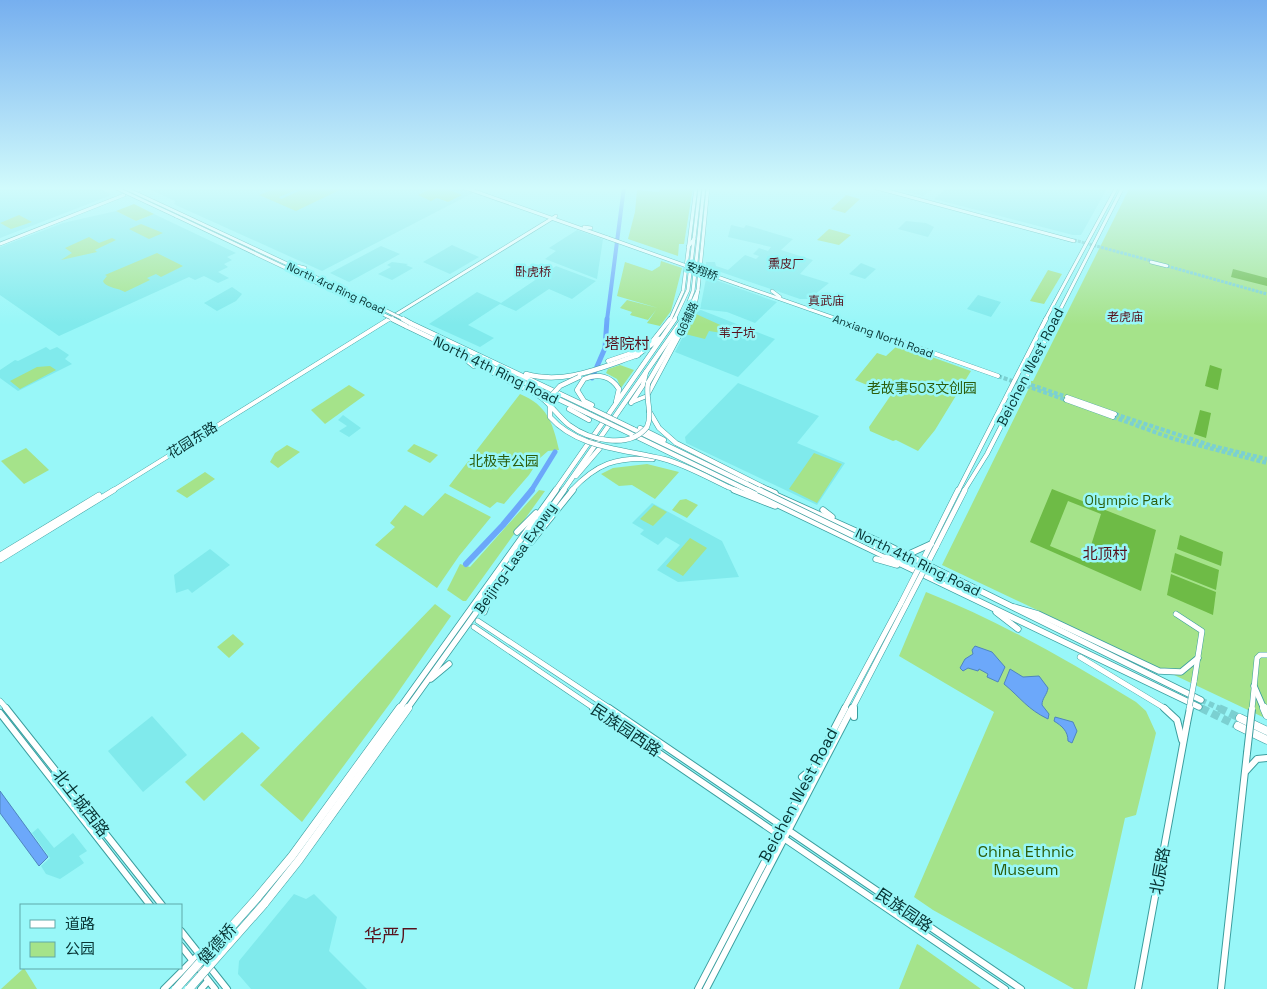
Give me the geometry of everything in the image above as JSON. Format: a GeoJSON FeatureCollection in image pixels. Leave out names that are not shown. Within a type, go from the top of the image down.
{"type":"FeatureCollection","features":[{"type":"Feature","properties":{"kind":"highway"},"geometry":{"type":"LineString","coordinates":[[0,243],[24,233]]}},
{"type":"Feature","properties":{"kind":"highway"},"geometry":{"type":"LineString","coordinates":[[0,243],[26,233]]}},
{"type":"Feature","properties":{"kind":"highway"},"geometry":{"type":"LineString","coordinates":[[213,233],[284,265],[305,268]]}},
{"type":"Feature","properties":{"kind":"highway","name":"North 4rd Ring Road"},"geometry":{"type":"LineString","coordinates":[[220,233],[372,309],[408,324]]}},
{"type":"Feature","properties":{"kind":"highway","name":"Beijing-Lasa Expwy"},"geometry":{"type":"LineString","coordinates":[[258,898],[292,856],[405,700],[672,326],[688,290],[695,233]]}},
{"type":"Feature","properties":{"kind":"highway","name":"Beijing-Lasa Expwy"},"geometry":{"type":"LineString","coordinates":[[264,904],[299,860],[515,560],[685,316],[689,308],[694,286],[698,233]]}},
{"type":"Feature","properties":{"kind":"highway"},"geometry":{"type":"LineString","coordinates":[[688,247],[694,239]]}},
{"type":"Feature","properties":{"kind":"highway"},"geometry":{"type":"LineString","coordinates":[[284,265],[292,275]]}},
{"type":"Feature","properties":{"kind":"highway","name":"North 4rd Ring Road"},"geometry":{"type":"LineString","coordinates":[[284,265],[377,306],[408,324]]}},
{"type":"Feature","properties":{"kind":"highway"},"geometry":{"type":"LineString","coordinates":[[689,308],[698,290]]}},
{"type":"Feature","properties":{"kind":"highway"},"geometry":{"type":"LineString","coordinates":[[677,318],[681,296]]}},
{"type":"Feature","properties":{"kind":"highway"},"geometry":{"type":"LineString","coordinates":[[462,354],[542,398],[572,427],[604,440],[622,440],[640,434],[649,421],[645,396],[648,383],[681,327],[685,316]]}},
{"type":"Feature","properties":{"kind":"highway","name":"North 4th Ring Road"},"geometry":{"type":"LineString","coordinates":[[408,324],[592,409],[794,513],[1199,707]]}},
{"type":"Feature","properties":{"kind":"highway","name":"North 4th Ring Road"},"geometry":{"type":"LineString","coordinates":[[408,324],[462,354],[554,398],[587,413],[632,429],[748,484],[791,501],[840,524],[1201,700]]}},
{"type":"Feature","properties":{"kind":"highway"},"geometry":{"type":"LineString","coordinates":[[672,326],[654,345],[640,354],[564,383],[550,398],[549,415],[564,431],[582,440],[617,450],[663,459],[690,469],[757,500],[794,513]]}},
{"type":"Feature","properties":{"kind":"highway"},"geometry":{"type":"LineString","coordinates":[[449,347],[474,366]]}},
{"type":"Feature","properties":{"kind":"highway"},"geometry":{"type":"LineString","coordinates":[[461,347],[536,378],[565,377],[640,354]]}},
{"type":"Feature","properties":{"kind":"highway"},"geometry":{"type":"LineString","coordinates":[[631,403],[643,385],[646,372]]}},
{"type":"Feature","properties":{"kind":"highway"},"geometry":{"type":"LineString","coordinates":[[613,410],[619,389],[616,382],[596,376],[584,379],[577,386],[578,394],[588,403],[632,429]]}},
{"type":"Feature","properties":{"kind":"highway"},"geometry":{"type":"LineString","coordinates":[[554,398],[589,420]]}},
{"type":"Feature","properties":{"kind":"highway"},"geometry":{"type":"LineString","coordinates":[[646,405],[655,423],[669,439],[791,501]]}},
{"type":"Feature","properties":{"kind":"highway"},"geometry":{"type":"LineString","coordinates":[[559,495],[600,448]]}},
{"type":"Feature","properties":{"kind":"highway"},"geometry":{"type":"LineString","coordinates":[[515,560],[579,480],[603,465],[631,458],[660,460],[690,469]]}},
{"type":"Feature","properties":{"kind":"highway"},"geometry":{"type":"LineString","coordinates":[[563,478],[565,466]]}},
{"type":"Feature","properties":{"kind":"highway"},"geometry":{"type":"LineString","coordinates":[[748,484],[886,551],[904,556],[912,555],[934,545]]}},
{"type":"Feature","properties":{"kind":"highway"},"geometry":{"type":"LineString","coordinates":[[517,532],[546,502]]}},
{"type":"Feature","properties":{"kind":"highway"},"geometry":{"type":"LineString","coordinates":[[823,510],[840,524]]}},
{"type":"Feature","properties":{"kind":"highway"},"geometry":{"type":"LineString","coordinates":[[876,559],[912,570]]}},
{"type":"Feature","properties":{"kind":"highway"},"geometry":{"type":"LineString","coordinates":[[484,612],[491,593]]}},
{"type":"Feature","properties":{"kind":"highway"},"geometry":{"type":"LineString","coordinates":[[995,600],[1038,614],[1145,666],[1171,674],[1189,670],[1198,658]]}},
{"type":"Feature","properties":{"kind":"highway"},"geometry":{"type":"LineString","coordinates":[[988,606],[1018,629]]}},
{"type":"Feature","properties":{"kind":"highway"},"geometry":{"type":"LineString","coordinates":[[425,684],[449,664]]}},
{"type":"Feature","properties":{"kind":"highway"},"geometry":{"type":"LineString","coordinates":[[1254,686],[1265,712]]}},
{"type":"Feature","properties":{"kind":"highway"},"geometry":{"type":"LineString","coordinates":[[1240,718],[1267,731]]}},
{"type":"Feature","properties":{"kind":"highway"},"geometry":{"type":"LineString","coordinates":[[1238,726],[1267,740]]}},
{"type":"Feature","properties":{"kind":"highway","name":"健德桥"},"geometry":{"type":"LineString","coordinates":[[176,989],[258,898]]}},
{"type":"Feature","properties":{"kind":"highway","name":"健德桥"},"geometry":{"type":"LineString","coordinates":[[189,989],[264,904]]}},
{"type":"Feature","properties":{"kind":"main road","name":"花园东路"},"geometry":{"type":"LineString","coordinates":[[0,560],[524,233]]}},
{"type":"Feature","properties":{"kind":"main road"},"geometry":{"type":"LineString","coordinates":[[596,233],[609,238]]}},
{"type":"Feature","properties":{"kind":"main road"},"geometry":{"type":"LineString","coordinates":[[598,233],[609,238]]}},
{"type":"Feature","properties":{"kind":"main road","name":"G6辅路"},"geometry":{"type":"LineString","coordinates":[[608,361],[635,353],[652,342],[670,320],[681,296],[691,233]]}},
{"type":"Feature","properties":{"kind":"main road","name":"G6辅路"},"geometry":{"type":"LineString","coordinates":[[631,403],[647,396],[653,381],[688,322],[698,290],[704,233]]}},
{"type":"Feature","properties":{"kind":"main road"},"geometry":{"type":"LineString","coordinates":[[1045,233],[1074,241]]}},
{"type":"Feature","properties":{"kind":"main road","name":"Beichen West Road"},"geometry":{"type":"LineString","coordinates":[[934,545],[1011,384],[1091,233]]}},
{"type":"Feature","properties":{"kind":"main road","name":"Beichen West Road"},"geometry":{"type":"LineString","coordinates":[[934,545],[967,485],[987,454],[1099,233]]}},
{"type":"Feature","properties":{"kind":"main road"},"geometry":{"type":"LineString","coordinates":[[606,234],[609,238]]}},
{"type":"Feature","properties":{"kind":"main road"},"geometry":{"type":"LineString","coordinates":[[599,237],[609,238]]}},
{"type":"Feature","properties":{"kind":"main road","name":"安翔桥"},"geometry":{"type":"LineString","coordinates":[[609,238],[741,284]]}},
{"type":"Feature","properties":{"kind":"main road"},"geometry":{"type":"LineString","coordinates":[[1152,262],[1167,266]]}},
{"type":"Feature","properties":{"kind":"main road","name":"Anxiang North Road"},"geometry":{"type":"LineString","coordinates":[[741,284],[772,294],[999,375],[780,299],[741,284]]}},
{"type":"Feature","properties":{"kind":"main road"},"geometry":{"type":"LineString","coordinates":[[772,294],[780,299]]}},
{"type":"Feature","properties":{"kind":"main road"},"geometry":{"type":"LineString","coordinates":[[1067,399],[1114,415]]}},
{"type":"Feature","properties":{"kind":"main road","name":"花园东路"},"geometry":{"type":"LineString","coordinates":[[0,555],[197,436]]}},
{"type":"Feature","properties":{"kind":"main road"},"geometry":{"type":"LineString","coordinates":[[903,604],[934,545]]}},
{"type":"Feature","properties":{"kind":"main road","name":"Beichen West Road"},"geometry":{"type":"LineString","coordinates":[[698,989],[779,829],[812,769],[844,703],[903,604]]}},
{"type":"Feature","properties":{"kind":"main road","name":"Beichen West Road"},"geometry":{"type":"LineString","coordinates":[[706,989],[865,685],[903,604]]}},
{"type":"Feature","properties":{"kind":"main road","name":"北辰路"},"geometry":{"type":"LineString","coordinates":[[1138,989],[1202,637],[1201,629],[1176,614]]}},
{"type":"Feature","properties":{"kind":"main road","name":"民族园西路"},"geometry":{"type":"LineString","coordinates":[[476,624],[786,834]]}},
{"type":"Feature","properties":{"kind":"main road"},"geometry":{"type":"LineString","coordinates":[[1221,989],[1254,686],[1258,658],[1260,655],[1267,655]]}},
{"type":"Feature","properties":{"kind":"main road"},"geometry":{"type":"LineString","coordinates":[[1080,657],[1170,711],[1177,720],[1183,741]]}},
{"type":"Feature","properties":{"kind":"main road"},"geometry":{"type":"LineString","coordinates":[[854,679],[863,674]]}},
{"type":"Feature","properties":{"kind":"main road"},"geometry":{"type":"LineString","coordinates":[[865,685],[873,680]]}},
{"type":"Feature","properties":{"kind":"main road","name":"北土城西路"},"geometry":{"type":"LineString","coordinates":[[0,701],[161,904]]}},
{"type":"Feature","properties":{"kind":"main road"},"geometry":{"type":"LineString","coordinates":[[854,705],[854,717]]}},
{"type":"Feature","properties":{"kind":"main road","name":"北土城西路"},"geometry":{"type":"LineString","coordinates":[[0,713],[149,904]]}},
{"type":"Feature","properties":{"kind":"main road"},"geometry":{"type":"LineString","coordinates":[[1245,772],[1257,759],[1267,758]]}},
{"type":"Feature","properties":{"kind":"main road"},"geometry":{"type":"LineString","coordinates":[[802,777],[812,769]]}},
{"type":"Feature","properties":{"kind":"main road","name":"民族园路"},"geometry":{"type":"LineString","coordinates":[[786,834],[1005,989]]}},
{"type":"Feature","properties":{"kind":"main road","name":"民族园路"},"geometry":{"type":"LineString","coordinates":[[786,834],[1021,989]]}},
{"type":"Feature","properties":{"kind":"main road"},"geometry":{"type":"LineString","coordinates":[[182,932],[227,989]]}},
{"type":"Feature","properties":{"kind":"main road"},"geometry":{"type":"LineString","coordinates":[[182,947],[215,989]]}},
{"type":"Feature","properties":{"kind":"main road"},"geometry":{"type":"LineString","coordinates":[[164,989],[199,954]]}},
{"type":"Feature","properties":{"kind":"main road"},"geometry":{"type":"LineString","coordinates":[[201,989],[208,981]]}},
{"type":"Feature","properties":{"kind":"shaded area"},"geometry":{"type":"Polygon","coordinates":[[[0,233],[13,233],[0,238],[0,233]]]}},
{"type":"Feature","properties":{"kind":"shaded area"},"geometry":{"type":"Polygon","coordinates":[[[36,233],[194,233],[236,253],[227,257],[232,260],[224,264],[228,267],[218,272],[229,278],[218,283],[204,276],[195,280],[189,277],[59,336],[0,295],[0,247],[36,233]]]}},
{"type":"Feature","properties":{"kind":"shaded area"},"geometry":{"type":"Polygon","coordinates":[[[238,233],[395,233],[322,271],[238,233]]]}},
{"type":"Feature","properties":{"kind":"shaded area"},"geometry":{"type":"Polygon","coordinates":[[[572,233],[586,233],[603,239],[597,279],[545,259],[556,251],[549,248],[572,233]]]}},
{"type":"Feature","properties":{"kind":"shaded area"},"geometry":{"type":"Polygon","coordinates":[[[729,233],[773,233],[793,239],[781,250],[813,260],[800,274],[829,283],[809,299],[800,299],[706,267],[706,262],[715,262],[716,266],[728,270],[745,255],[756,259],[759,256],[753,254],[759,248],[768,251],[771,247],[728,237],[729,233]]]}},
{"type":"Feature","properties":{"kind":"shaded area"},"geometry":{"type":"Polygon","coordinates":[[[914,233],[930,233],[928,237],[914,233]]]}},
{"type":"Feature","properties":{"kind":"shaded area"},"geometry":{"type":"Polygon","coordinates":[[[1066,233],[1082,233],[1081,235],[1066,233]]]}},
{"type":"Feature","properties":{"kind":"shaded area"},"geometry":{"type":"Polygon","coordinates":[[[452,245],[479,257],[450,274],[423,262],[452,245]]]}},
{"type":"Feature","properties":{"kind":"shaded area"},"geometry":{"type":"Polygon","coordinates":[[[381,246],[400,254],[349,282],[330,273],[381,246]]]}},
{"type":"Feature","properties":{"kind":"shaded area"},"geometry":{"type":"Polygon","coordinates":[[[392,262],[408,264],[406,265],[413,268],[392,280],[378,274],[391,267],[387,265],[392,262]]]}},
{"type":"Feature","properties":{"kind":"shaded area"},"geometry":{"type":"Polygon","coordinates":[[[861,263],[876,269],[865,279],[849,274],[861,263]]]}},
{"type":"Feature","properties":{"kind":"shaded area"},"geometry":{"type":"Polygon","coordinates":[[[556,266],[596,281],[572,299],[549,289],[516,311],[500,304],[468,325],[494,338],[480,347],[429,324],[477,292],[501,303],[556,266]]]}},
{"type":"Feature","properties":{"kind":"shaded area"},"geometry":{"type":"Polygon","coordinates":[[[710,278],[777,302],[755,323],[727,312],[700,309],[706,279],[710,278]]]}},
{"type":"Feature","properties":{"kind":"shaded area"},"geometry":{"type":"Polygon","coordinates":[[[232,287],[242,294],[236,301],[217,311],[204,303],[232,287]]]}},
{"type":"Feature","properties":{"kind":"shaded area"},"geometry":{"type":"Polygon","coordinates":[[[978,295],[1001,302],[991,317],[967,309],[978,295]]]}},
{"type":"Feature","properties":{"kind":"shaded area"},"geometry":{"type":"Polygon","coordinates":[[[701,310],[775,339],[738,377],[675,352],[696,311],[701,310]]]}},
{"type":"Feature","properties":{"kind":"shaded area"},"geometry":{"type":"Polygon","coordinates":[[[46,347],[50,350],[57,347],[69,355],[65,359],[72,364],[18,391],[0,378],[0,370],[15,360],[18,361],[46,347]]]}},
{"type":"Feature","properties":{"kind":"shaded area"},"geometry":{"type":"Polygon","coordinates":[[[738,383],[819,416],[797,443],[845,463],[817,505],[686,443],[685,437],[738,383]]]}},
{"type":"Feature","properties":{"kind":"shaded area"},"geometry":{"type":"Polygon","coordinates":[[[343,415],[361,428],[349,437],[339,431],[347,426],[338,420],[343,415]]]}},
{"type":"Feature","properties":{"kind":"shaded area"},"geometry":{"type":"Polygon","coordinates":[[[652,503],[722,541],[739,577],[678,582],[657,570],[680,545],[666,537],[658,545],[640,534],[644,530],[632,523],[652,503]]]}},
{"type":"Feature","properties":{"kind":"shaded area"},"geometry":{"type":"Polygon","coordinates":[[[210,549],[230,565],[192,593],[188,589],[176,593],[174,575],[210,549]]]}},
{"type":"Feature","properties":{"kind":"shaded area"},"geometry":{"type":"Polygon","coordinates":[[[975,646],[992,652],[1005,667],[998,682],[987,677],[988,674],[979,669],[978,671],[968,668],[963,671],[960,668],[965,659],[973,654],[972,650],[975,646]]]}},
{"type":"Feature","properties":{"kind":"shaded area"},"geometry":{"type":"Polygon","coordinates":[[[1010,669],[1023,677],[1039,676],[1048,688],[1042,705],[1049,714],[1048,719],[1029,707],[1004,684],[1010,669]]]}},
{"type":"Feature","properties":{"kind":"shaded area"},"geometry":{"type":"Polygon","coordinates":[[[152,716],[187,755],[143,792],[108,751],[152,716]]]}},
{"type":"Feature","properties":{"kind":"shaded area"},"geometry":{"type":"Polygon","coordinates":[[[1055,717],[1073,722],[1077,731],[1072,743],[1068,741],[1064,729],[1054,721],[1055,717]]]}},
{"type":"Feature","properties":{"kind":"shaded area"},"geometry":{"type":"Polygon","coordinates":[[[0,791],[48,857],[39,866],[0,813],[0,791]]]}},
{"type":"Feature","properties":{"kind":"shaded area"},"geometry":{"type":"Polygon","coordinates":[[[38,828],[54,848],[73,833],[87,851],[79,856],[84,863],[60,879],[46,874],[41,866],[50,858],[32,833],[38,828]]]}},
{"type":"Feature","properties":{"kind":"shaded area"},"geometry":{"type":"Polygon","coordinates":[[[294,894],[306,899],[314,894],[337,917],[329,951],[367,989],[251,989],[238,974],[239,961],[294,894]]]}},
{"type":"Feature","properties":{"kind":"green space"},"geometry":{"type":"Polygon","coordinates":[[[137,233],[163,233],[149,239],[137,233]]]}},
{"type":"Feature","properties":{"kind":"green space"},"geometry":{"type":"Polygon","coordinates":[[[630,233],[686,233],[684,244],[679,244],[678,256],[628,239],[630,233]]]}},
{"type":"Feature","properties":{"kind":"green space"},"geometry":{"type":"Polygon","coordinates":[[[824,233],[851,235],[839,245],[817,240],[824,233]]]}},
{"type":"Feature","properties":{"kind":"green space","name":"Olympic Park"},"geometry":{"type":"Polygon","coordinates":[[[1107,233],[1267,233],[1267,719],[942,565],[1031,381],[1033,381],[1107,233]]]}},
{"type":"Feature","properties":{"kind":"green space"},"geometry":{"type":"Polygon","coordinates":[[[89,237],[99,243],[112,238],[116,240],[95,250],[97,252],[61,260],[72,253],[65,248],[89,237]]]}},
{"type":"Feature","properties":{"kind":"green space"},"geometry":{"type":"Polygon","coordinates":[[[157,253],[183,266],[161,277],[156,274],[147,278],[150,280],[125,292],[104,283],[103,281],[107,276],[105,275],[157,253]]]}},
{"type":"Feature","properties":{"kind":"green space"},"geometry":{"type":"Polygon","coordinates":[[[661,261],[682,268],[671,311],[660,326],[647,323],[656,310],[648,320],[630,315],[632,312],[620,308],[627,300],[658,308],[617,296],[625,262],[652,271],[660,266],[661,261]]]}},
{"type":"Feature","properties":{"kind":"green space"},"geometry":{"type":"Polygon","coordinates":[[[1233,269],[1267,278],[1267,286],[1231,277],[1233,269]]]}},
{"type":"Feature","properties":{"kind":"green space"},"geometry":{"type":"Polygon","coordinates":[[[1048,270],[1062,274],[1044,304],[1030,301],[1048,270]]]}},
{"type":"Feature","properties":{"kind":"green space"},"geometry":{"type":"Polygon","coordinates":[[[696,314],[727,328],[722,333],[709,331],[705,339],[685,334],[696,314]]]}},
{"type":"Feature","properties":{"kind":"green space","name":"老故事503文创园"},"geometry":{"type":"Polygon","coordinates":[[[898,345],[971,371],[935,430],[918,451],[896,440],[893,441],[870,431],[869,427],[891,395],[855,380],[877,353],[886,356],[898,345]]]}},
{"type":"Feature","properties":{"kind":"green space"},"geometry":{"type":"Polygon","coordinates":[[[620,365],[634,370],[621,388],[617,379],[606,373],[608,369],[620,365]]]}},
{"type":"Feature","properties":{"kind":"green space"},"geometry":{"type":"Polygon","coordinates":[[[1210,365],[1222,369],[1218,390],[1205,386],[1210,365]]]}},
{"type":"Feature","properties":{"kind":"green space"},"geometry":{"type":"Polygon","coordinates":[[[50,366],[56,370],[20,389],[10,381],[37,367],[50,366]]]}},
{"type":"Feature","properties":{"kind":"green space"},"geometry":{"type":"Polygon","coordinates":[[[349,385],[365,395],[325,424],[311,410],[349,385]]]}},
{"type":"Feature","properties":{"kind":"green space","name":"北极寺公园"},"geometry":{"type":"Polygon","coordinates":[[[520,394],[529,398],[543,409],[551,423],[559,450],[548,451],[540,458],[529,475],[504,504],[497,502],[490,508],[449,486],[520,394]]]}},
{"type":"Feature","properties":{"kind":"green space"},"geometry":{"type":"Polygon","coordinates":[[[1200,410],[1211,413],[1206,438],[1194,434],[1200,410]]]}},
{"type":"Feature","properties":{"kind":"green space"},"geometry":{"type":"Polygon","coordinates":[[[414,444],[438,455],[430,463],[407,451],[414,444]]]}},
{"type":"Feature","properties":{"kind":"green space"},"geometry":{"type":"Polygon","coordinates":[[[287,445],[300,452],[278,468],[270,462],[275,453],[287,445]]]}},
{"type":"Feature","properties":{"kind":"green space"},"geometry":{"type":"Polygon","coordinates":[[[26,448],[49,470],[24,484],[1,461],[26,448]]]}},
{"type":"Feature","properties":{"kind":"green space"},"geometry":{"type":"Polygon","coordinates":[[[814,453],[842,464],[817,503],[789,489],[814,453]]]}},
{"type":"Feature","properties":{"kind":"green space"},"geometry":{"type":"Polygon","coordinates":[[[647,464],[679,472],[655,499],[632,485],[619,486],[601,474],[613,468],[647,464]]]}},
{"type":"Feature","properties":{"kind":"green space"},"geometry":{"type":"Polygon","coordinates":[[[205,472],[215,479],[187,498],[176,491],[205,472]]]}},
{"type":"Feature","properties":{"kind":"green space"},"geometry":{"type":"Polygon","coordinates":[[[1052,489],[1156,530],[1141,591],[1030,542],[1052,489]],[[1068,501],[1050,546],[1086,561],[1101,514],[1068,501]]]}},
{"type":"Feature","properties":{"kind":"green space"},"geometry":{"type":"Polygon","coordinates":[[[539,490],[545,491],[466,601],[463,601],[447,590],[460,564],[470,567],[539,490]]]}},
{"type":"Feature","properties":{"kind":"green space"},"geometry":{"type":"Polygon","coordinates":[[[445,493],[491,517],[459,556],[437,588],[375,545],[395,527],[390,523],[405,505],[423,516],[445,493]]]}},
{"type":"Feature","properties":{"kind":"green space"},"geometry":{"type":"Polygon","coordinates":[[[686,499],[698,505],[687,518],[672,510],[680,500],[686,499]]]}},
{"type":"Feature","properties":{"kind":"green space"},"geometry":{"type":"Polygon","coordinates":[[[654,505],[667,512],[653,526],[640,519],[654,505]]]}},
{"type":"Feature","properties":{"kind":"green space"},"geometry":{"type":"Polygon","coordinates":[[[1180,535],[1223,552],[1221,566],[1177,549],[1180,535]]]}},
{"type":"Feature","properties":{"kind":"green space"},"geometry":{"type":"Polygon","coordinates":[[[690,538],[707,548],[683,576],[666,566],[690,538]]]}},
{"type":"Feature","properties":{"kind":"green space"},"geometry":{"type":"Polygon","coordinates":[[[1175,553],[1219,570],[1216,590],[1171,572],[1175,553]]]}},
{"type":"Feature","properties":{"kind":"green space"},"geometry":{"type":"Polygon","coordinates":[[[1171,574],[1216,592],[1213,615],[1167,595],[1171,574]]]}},
{"type":"Feature","properties":{"kind":"green space","name":"China Ethnic Museum"},"geometry":{"type":"Polygon","coordinates":[[[926,592],[1007,629],[1136,702],[1146,711],[1156,733],[1136,815],[1125,818],[1087,989],[1074,989],[933,910],[914,897],[994,712],[899,656],[926,592]]]}},
{"type":"Feature","properties":{"kind":"green space"},"geometry":{"type":"Polygon","coordinates":[[[435,604],[451,616],[394,698],[302,822],[260,785],[435,604]]]}},
{"type":"Feature","properties":{"kind":"green space"},"geometry":{"type":"Polygon","coordinates":[[[233,634],[244,644],[229,658],[217,647],[233,634]]]}},
{"type":"Feature","properties":{"kind":"green space"},"geometry":{"type":"Polygon","coordinates":[[[242,732],[260,748],[204,801],[185,782],[242,732]]]}},
{"type":"Feature","properties":{"kind":"green space"},"geometry":{"type":"Polygon","coordinates":[[[917,944],[919,945],[981,989],[899,989],[917,944]]]}},
{"type":"Feature","properties":{"kind":"green space"},"geometry":{"type":"Polygon","coordinates":[[[25,969],[37,989],[1,989],[25,969]]]}},
{"type":"Feature","properties":{"kind":"waterway"},"geometry":{"type":"LineString","coordinates":[[607,320],[618,233]]}},
{"type":"Feature","properties":{"kind":"waterway"},"geometry":{"type":"LineString","coordinates":[[592,378],[605,348],[607,319]]}},
{"type":"Feature","properties":{"kind":"waterway"},"geometry":{"type":"LineString","coordinates":[[531,491],[555,452]]}},
{"type":"Feature","properties":{"kind":"waterway"},"geometry":{"type":"LineString","coordinates":[[466,564],[503,525],[532,490]]}},
{"type":"Feature","properties":{"kind":"tunnel"},"geometry":{"type":"LineString","coordinates":[[1074,240],[1152,261]]}},
{"type":"Feature","properties":{"kind":"tunnel"},"geometry":{"type":"LineString","coordinates":[[1167,266],[1267,294]]}},
{"type":"Feature","properties":{"kind":"tunnel"},"geometry":{"type":"LineString","coordinates":[[998,376],[1066,400]]}},
{"type":"Feature","properties":{"kind":"tunnel"},"geometry":{"type":"LineString","coordinates":[[1014,379],[1067,397]]}},
{"type":"Feature","properties":{"kind":"tunnel"},"geometry":{"type":"LineString","coordinates":[[1115,414],[1213,446],[1267,459]]}},
{"type":"Feature","properties":{"kind":"tunnel"},"geometry":{"type":"LineString","coordinates":[[1113,417],[1174,439],[1267,463]]}},
{"type":"Feature","properties":{"kind":"tunnel"},"geometry":{"type":"LineString","coordinates":[[1201,700],[1221,709]]}},
{"type":"Feature","properties":{"kind":"tunnel"},"geometry":{"type":"LineString","coordinates":[[1199,707],[1204,709]]}},
{"type":"Feature","properties":{"kind":"tunnel"},"geometry":{"type":"LineString","coordinates":[[1201,708],[1238,726]]}},
{"type":"Feature","properties":{"kind":"tunnel"},"geometry":{"type":"LineString","coordinates":[[1219,708],[1240,718]]}},
{"type":"Feature","properties":{"kind":"district","name":"熏皮厂"},"geometry":{"type":"Point","coordinates":[786,264]}},
{"type":"Feature","properties":{"kind":"district","name":"卧虎桥"},"geometry":{"type":"Point","coordinates":[533,272]}},
{"type":"Feature","properties":{"kind":"district","name":"真武庙"},"geometry":{"type":"Point","coordinates":[826,301]}},
{"type":"Feature","properties":{"kind":"district","name":"老虎庙"},"geometry":{"type":"Point","coordinates":[1125,317]}},
{"type":"Feature","properties":{"kind":"district","name":"苇子坑"},"geometry":{"type":"Point","coordinates":[737,333]}},
{"type":"Feature","properties":{"kind":"district","name":"塔院村"},"geometry":{"type":"Point","coordinates":[627,343]}},
{"type":"Feature","properties":{"kind":"district","name":"北顶村"},"geometry":{"type":"Point","coordinates":[1105,553]}},
{"type":"Feature","properties":{"kind":"district","name":"华严厂"},"geometry":{"type":"Point","coordinates":[391,935]}}]}
